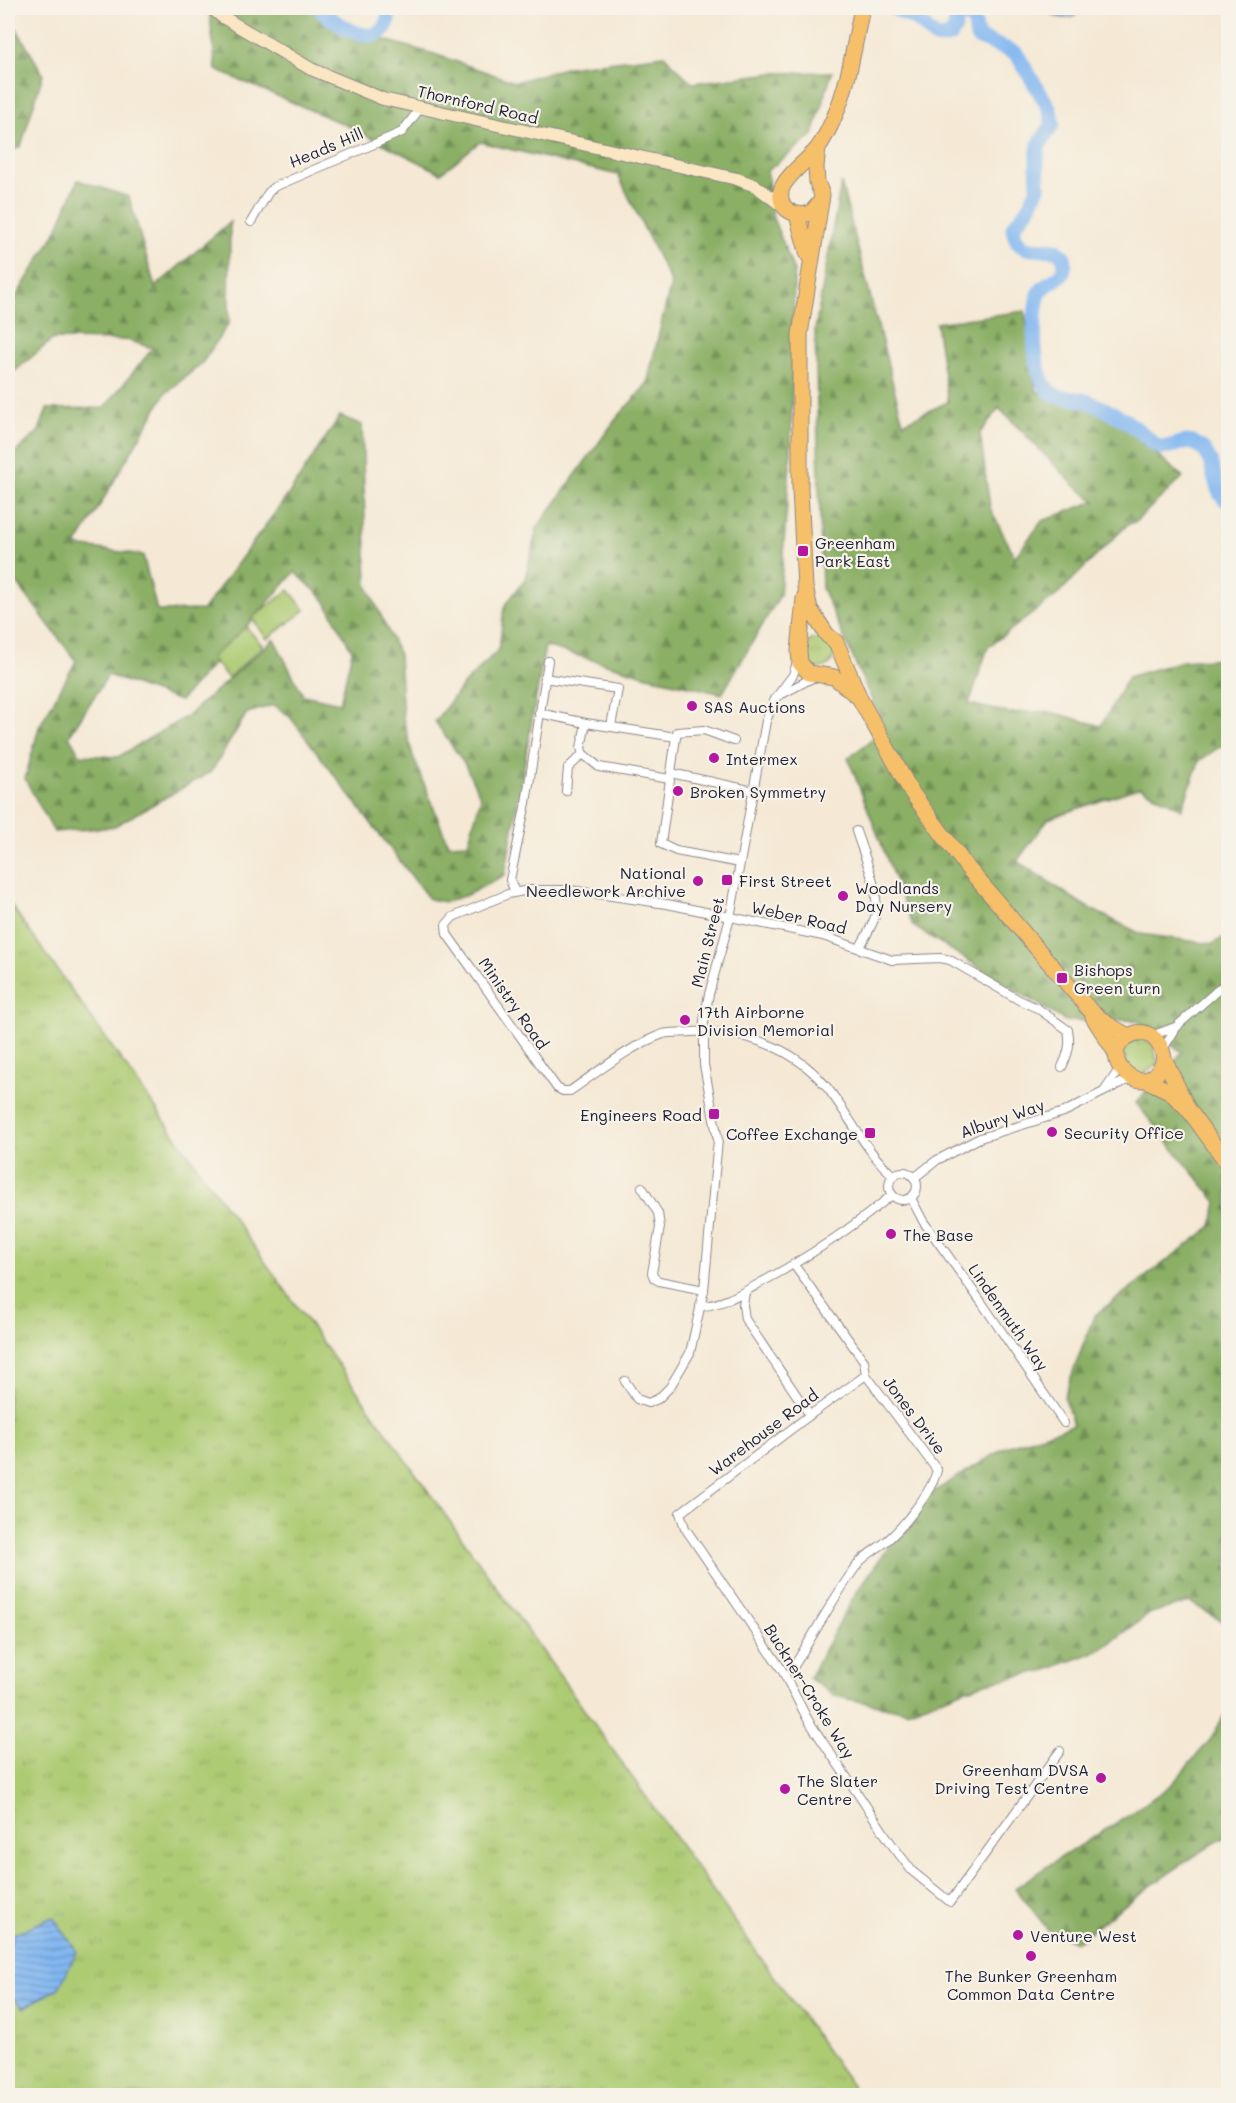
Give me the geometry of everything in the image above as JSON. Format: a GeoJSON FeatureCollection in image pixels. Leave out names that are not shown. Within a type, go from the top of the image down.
{"type":"FeatureCollection","features":[{"type":"Feature","properties":{"kind":"highway"},"geometry":{"type":"LineString","coordinates":[[809,271],[806,243],[792,212],[781,199],[781,191],[788,180],[818,148],[833,119],[844,90],[862,8]]}},
{"type":"Feature","properties":{"kind":"highway"},"geometry":{"type":"LineString","coordinates":[[817,182],[818,148]]}},
{"type":"Feature","properties":{"kind":"highway"},"geometry":{"type":"LineString","coordinates":[[788,180],[802,174],[812,177],[821,188],[821,201],[800,334],[800,489],[805,587],[799,654],[804,668],[809,673],[842,681],[861,701]]}},
{"type":"Feature","properties":{"kind":"highway"},"geometry":{"type":"LineString","coordinates":[[792,212],[811,213],[821,201]]}},
{"type":"Feature","properties":{"kind":"highway"},"geometry":{"type":"LineString","coordinates":[[805,587],[810,609],[827,635]]}},
{"type":"Feature","properties":{"kind":"highway"},"geometry":{"type":"LineString","coordinates":[[799,654],[806,638],[820,633],[832,638],[839,648],[861,701],[903,777],[947,842],[1089,1009],[1104,1022],[1128,1036]]}},
{"type":"Feature","properties":{"kind":"highway"},"geometry":{"type":"LineString","coordinates":[[824,675],[831,672],[839,661],[839,648]]}},
{"type":"Feature","properties":{"kind":"highway"},"geometry":{"type":"LineString","coordinates":[[1089,1009],[1126,1075],[1169,1091],[1188,1109]]}},
{"type":"Feature","properties":{"kind":"highway"},"geometry":{"type":"LineString","coordinates":[[1118,1062],[1120,1044],[1128,1036],[1144,1033],[1160,1044],[1188,1109],[1228,1164]]}},
{"type":"Feature","properties":{"kind":"highway"},"geometry":{"type":"LineString","coordinates":[[1140,1079],[1159,1071],[1164,1054]]}},
{"type":"Feature","properties":{"kind":"street","name":"Thornford Road"},"geometry":{"type":"LineString","coordinates":[[212,8],[221,16],[311,69],[383,99],[737,179],[756,186],[792,212]]}},
{"type":"Feature","properties":{"kind":"street","name":"Heads Hill"},"geometry":{"type":"LineString","coordinates":[[251,222],[274,187],[402,132],[421,107]]}},
{"type":"Feature","properties":{"kind":"street","name":"Thornford Road"},"geometry":{"type":"LineString","coordinates":[[756,186],[772,185],[788,180]]}},
{"type":"Feature","properties":{"kind":"street","name":"Main Street"},"geometry":{"type":"LineString","coordinates":[[625,1381],[637,1399],[648,1403],[658,1399],[670,1387],[690,1353],[704,1290],[718,1140],[704,1065],[704,1031],[710,994],[730,918],[766,721],[775,699],[793,675],[799,654]]}},
{"type":"Feature","properties":{"kind":"street"},"geometry":{"type":"LineString","coordinates":[[515,892],[510,880],[526,803],[548,661]]}},
{"type":"Feature","properties":{"kind":"street"},"geometry":{"type":"LineString","coordinates":[[779,695],[812,678],[824,675]]}},
{"type":"Feature","properties":{"kind":"street"},"geometry":{"type":"LineString","coordinates":[[544,678],[618,688],[611,726]]}},
{"type":"Feature","properties":{"kind":"street"},"geometry":{"type":"LineString","coordinates":[[539,713],[676,737]]}},
{"type":"Feature","properties":{"kind":"street"},"geometry":{"type":"LineString","coordinates":[[586,723],[581,748],[583,754],[599,767],[671,776],[754,791]]}},
{"type":"Feature","properties":{"kind":"street"},"geometry":{"type":"LineString","coordinates":[[734,741],[704,730],[677,732],[661,844],[676,851],[740,863]]}},
{"type":"Feature","properties":{"kind":"street"},"geometry":{"type":"LineString","coordinates":[[566,791],[568,768],[583,754]]}},
{"type":"Feature","properties":{"kind":"street"},"geometry":{"type":"LineString","coordinates":[[856,831],[875,894],[876,908],[875,917],[860,947]]}},
{"type":"Feature","properties":{"kind":"street","name":"Weber Road"},"geometry":{"type":"LineString","coordinates":[[447,934],[446,925],[453,917],[515,892],[547,889],[609,894],[791,928],[860,947],[892,960],[940,958],[950,960],[1037,1008],[1068,1030],[1069,1052],[1062,1067]]}},
{"type":"Feature","properties":{"kind":"street","name":"Ministry Road"},"geometry":{"type":"LineString","coordinates":[[447,934],[557,1088],[563,1091],[570,1091],[651,1039],[666,1033],[704,1031]]}},
{"type":"Feature","properties":{"kind":"street"},"geometry":{"type":"LineString","coordinates":[[1151,1036],[1178,1025],[1228,981]]}},
{"type":"Feature","properties":{"kind":"street"},"geometry":{"type":"LineString","coordinates":[[1164,1054],[1178,1025]]}},
{"type":"Feature","properties":{"kind":"street"},"geometry":{"type":"LineString","coordinates":[[704,1031],[733,1034],[761,1041],[785,1052],[802,1064],[827,1088],[877,1157],[894,1176]]}},
{"type":"Feature","properties":{"kind":"street","name":"Albury Way"},"geometry":{"type":"LineString","coordinates":[[1103,1092],[1118,1062]]}},
{"type":"Feature","properties":{"kind":"street","name":"Albury Way"},"geometry":{"type":"LineString","coordinates":[[914,1178],[937,1160],[980,1138],[1064,1112],[1125,1081],[1140,1079]]}},
{"type":"Feature","properties":{"kind":"street"},"geometry":{"type":"LineString","coordinates":[[902,1172],[914,1178],[917,1186],[911,1198],[899,1200],[892,1195],[889,1187],[894,1176],[902,1172]]}},
{"type":"Feature","properties":{"kind":"street"},"geometry":{"type":"LineString","coordinates":[[642,1187],[658,1213],[660,1227],[652,1274],[654,1278],[704,1290]]}},
{"type":"Feature","properties":{"kind":"street"},"geometry":{"type":"LineString","coordinates":[[700,1306],[717,1304],[794,1265],[892,1195]]}},
{"type":"Feature","properties":{"kind":"street","name":"Lindenmuth Way"},"geometry":{"type":"LineString","coordinates":[[911,1198],[923,1221],[1064,1423]]}},
{"type":"Feature","properties":{"kind":"street","name":"Jones Drive"},"geometry":{"type":"LineString","coordinates":[[794,1265],[864,1361],[866,1375],[937,1470],[926,1494],[892,1536],[859,1562],[794,1666]]}},
{"type":"Feature","properties":{"kind":"street"},"geometry":{"type":"LineString","coordinates":[[744,1292],[745,1319],[810,1414]]}},
{"type":"Feature","properties":{"kind":"street","name":"Warehouse Road"},"geometry":{"type":"LineString","coordinates":[[680,1513],[810,1414],[866,1375]]}},
{"type":"Feature","properties":{"kind":"street","name":"Buckner-Croke Way"},"geometry":{"type":"LineString","coordinates":[[680,1513],[685,1528],[782,1670],[808,1720],[893,1846],[912,1871],[950,1902],[1060,1751]]}},
{"type":"Feature","properties":{"kind":"green space"},"geometry":{"type":"Polygon","coordinates":[[[209,8],[306,8],[346,29],[434,54],[515,82],[568,67],[664,55],[692,83],[773,73],[832,72],[813,135],[767,171],[773,218],[794,271],[791,451],[780,595],[722,694],[658,679],[545,646],[505,875],[467,895],[445,902],[429,899],[290,717],[274,705],[247,713],[211,772],[113,827],[54,832],[25,779],[39,727],[76,661],[8,571],[8,459],[39,431],[47,409],[104,408],[153,348],[126,340],[53,339],[8,377],[8,301],[12,303],[55,234],[78,180],[129,197],[155,287],[230,222],[229,323],[202,363],[165,394],[76,546],[143,555],[157,611],[203,610],[288,495],[340,416],[362,425],[367,585],[399,655],[403,718],[413,756],[448,844],[468,843],[481,798],[464,763],[435,721],[464,684],[499,649],[504,607],[525,579],[537,528],[616,419],[647,384],[671,283],[618,175],[480,142],[441,173],[348,126],[216,70],[209,8]],[[295,572],[180,701],[108,675],[69,736],[80,755],[118,757],[187,716],[274,639],[303,695],[340,703],[352,651],[324,599],[295,572]]]}},
{"type":"Feature","properties":{"kind":"green space"},"geometry":{"type":"Polygon","coordinates":[[[8,14],[43,74],[21,146],[8,153],[8,14]]]}},
{"type":"Feature","properties":{"kind":"green space"},"geometry":{"type":"Polygon","coordinates":[[[841,183],[903,423],[948,402],[936,323],[1025,311],[1036,391],[1109,413],[1183,477],[1136,521],[1127,525],[1057,595],[988,647],[969,704],[1010,713],[1048,711],[1101,726],[1128,677],[1182,661],[1226,658],[1228,664],[1228,741],[1199,761],[1182,809],[1140,787],[1048,819],[1017,861],[1085,906],[1141,934],[1212,944],[1228,935],[1228,1625],[1190,1602],[1151,1613],[1100,1650],[1047,1670],[981,1684],[907,1711],[834,1696],[809,1678],[854,1596],[922,1499],[1006,1447],[1073,1425],[1064,1396],[1094,1316],[1212,1226],[1217,1202],[1136,1103],[1182,1052],[1136,1020],[1065,1021],[913,926],[848,758],[885,730],[822,588],[815,330],[841,183]],[[999,408],[980,433],[990,508],[1015,557],[1042,521],[1095,501],[1074,485],[999,408]]]}},
{"type":"Feature","properties":{"kind":"green space"},"geometry":{"type":"Polygon","coordinates":[[[289,590],[305,610],[267,639],[252,618],[289,590]]]}},
{"type":"Feature","properties":{"kind":"green space"},"geometry":{"type":"Polygon","coordinates":[[[246,627],[263,646],[228,678],[211,658],[246,627]]]}},
{"type":"Feature","properties":{"kind":"green space"},"geometry":{"type":"Polygon","coordinates":[[[819,638],[830,642],[834,653],[830,664],[819,668],[808,664],[804,653],[808,642],[819,638]]]}},
{"type":"Feature","properties":{"kind":"green space"},"geometry":{"type":"Polygon","coordinates":[[[8,901],[857,2093],[865,2095],[8,2095],[8,901]]]}},
{"type":"Feature","properties":{"kind":"green space"},"geometry":{"type":"Polygon","coordinates":[[[1143,1039],[1153,1044],[1158,1065],[1138,1077],[1129,1073],[1123,1052],[1130,1042],[1143,1039]]]}},
{"type":"Feature","properties":{"kind":"green space"},"geometry":{"type":"Polygon","coordinates":[[[1228,1708],[1228,1835],[1151,1886],[1077,1942],[1049,1931],[1015,1888],[1128,1816],[1172,1784],[1211,1739],[1228,1708]]]}},
{"type":"Feature","properties":{"kind":"water"},"geometry":{"type":"Polygon","coordinates":[[[1049,8],[1084,8],[1074,16],[1063,18],[1054,16],[1049,8]]]}},
{"type":"Feature","properties":{"kind":"water"},"geometry":{"type":"Polygon","coordinates":[[[53,1917],[77,1951],[59,1988],[23,2008],[8,1993],[8,1951],[13,1934],[53,1917]]]}},
{"type":"Feature","properties":{"kind":"waterway"},"geometry":{"type":"LineString","coordinates":[[319,8],[342,26],[352,31],[371,35],[380,33],[386,26],[389,8]]}},
{"type":"Feature","properties":{"kind":"waterway"},"geometry":{"type":"LineString","coordinates":[[894,8],[918,21],[933,35],[941,38],[951,35],[956,20],[966,14],[975,23],[977,37],[1016,53],[1049,108],[1053,124],[1039,145],[1038,188],[1029,208],[1013,227],[1018,243],[1023,246],[1029,249],[1057,250],[1064,257],[1061,275],[1044,288],[1038,297],[1035,351],[1045,386],[1056,395],[1085,401],[1117,415],[1157,446],[1165,447],[1187,442],[1196,444],[1208,455],[1218,489],[1228,502]]}},
{"type":"Feature","properties":{"kind":"place","name":"Greenham Park East"},"geometry":{"type":"Point","coordinates":[803,551]}},
{"type":"Feature","properties":{"kind":"place","name":"SAS Auctions"},"geometry":{"type":"Point","coordinates":[692,706]}},
{"type":"Feature","properties":{"kind":"place","name":"Intermex"},"geometry":{"type":"Point","coordinates":[714,758]}},
{"type":"Feature","properties":{"kind":"place","name":"Broken Symmetry"},"geometry":{"type":"Point","coordinates":[678,791]}},
{"type":"Feature","properties":{"kind":"place","name":"First Street"},"geometry":{"type":"Point","coordinates":[727,880]}},
{"type":"Feature","properties":{"kind":"place","name":"National Needlework Archive"},"geometry":{"type":"Point","coordinates":[698,881]}},
{"type":"Feature","properties":{"kind":"place","name":"Woodlands Day Nursery"},"geometry":{"type":"Point","coordinates":[843,896]}},
{"type":"Feature","properties":{"kind":"place","name":"Bishops Green turn"},"geometry":{"type":"Point","coordinates":[1062,978]}},
{"type":"Feature","properties":{"kind":"place","name":"17th Airborne Division Memorial"},"geometry":{"type":"Point","coordinates":[685,1020]}},
{"type":"Feature","properties":{"kind":"place","name":"Engineers Road"},"geometry":{"type":"Point","coordinates":[714,1114]}},
{"type":"Feature","properties":{"kind":"place","name":"Security Office"},"geometry":{"type":"Point","coordinates":[1052,1132]}},
{"type":"Feature","properties":{"kind":"place","name":"Coffee Exchange"},"geometry":{"type":"Point","coordinates":[870,1133]}},
{"type":"Feature","properties":{"kind":"place","name":"The Base"},"geometry":{"type":"Point","coordinates":[891,1234]}},
{"type":"Feature","properties":{"kind":"place","name":"Greenham DVSA Driving Test Centre"},"geometry":{"type":"Point","coordinates":[1101,1778]}},
{"type":"Feature","properties":{"kind":"place","name":"The Slater Centre"},"geometry":{"type":"Point","coordinates":[785,1789]}},
{"type":"Feature","properties":{"kind":"place","name":"Venture West"},"geometry":{"type":"Point","coordinates":[1018,1935]}},
{"type":"Feature","properties":{"kind":"place","name":"The Bunker Greenham Common Data Centre"},"geometry":{"type":"Point","coordinates":[1031,1956]}}]}
